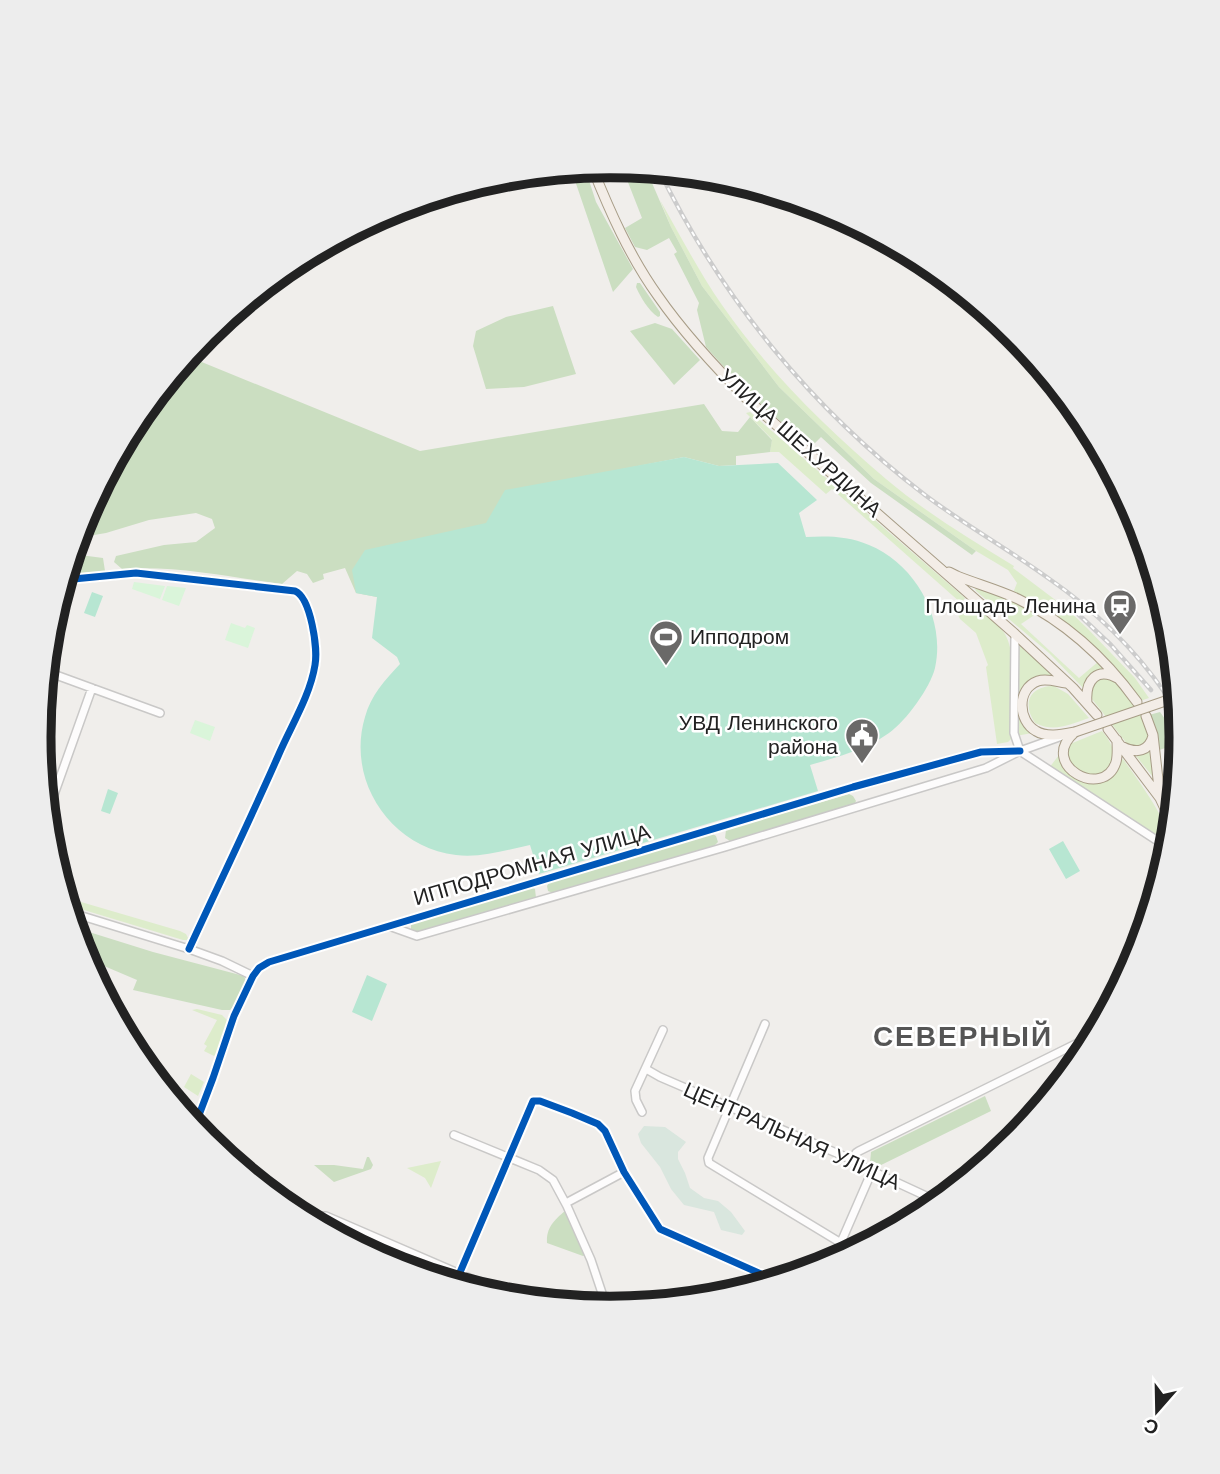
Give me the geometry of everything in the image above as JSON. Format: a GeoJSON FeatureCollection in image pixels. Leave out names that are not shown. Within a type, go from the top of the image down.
{"type":"FeatureCollection","features":[{"type":"Feature","properties":{"kind":"main road","name":"УЛИЦА ШЕХУРДИНА"},"geometry":{"type":"LineString","coordinates":[[597,178],[615,221],[642,271],[703,353],[750,402],[1015,634],[1068,683],[1097,715]]}},
{"type":"Feature","properties":{"kind":"main road","name":"УЛИЦА ШЕХУРДИНА"},"geometry":{"type":"LineString","coordinates":[[936,564],[957,576],[1016,598],[1061,625],[1100,657],[1137,702]]}},
{"type":"Feature","properties":{"kind":"main road"},"geometry":{"type":"LineString","coordinates":[[973,598],[970,589],[972,585],[978,584]]}},
{"type":"Feature","properties":{"kind":"main road"},"geometry":{"type":"LineString","coordinates":[[1087,702],[1087,685],[1094,678],[1105,674],[1120,680]]}},
{"type":"Feature","properties":{"kind":"main road"},"geometry":{"type":"LineString","coordinates":[[1068,683],[1048,680],[1036,682],[1024,695],[1021,708],[1028,724],[1038,733],[1075,732],[1168,700]]}},
{"type":"Feature","properties":{"kind":"main road"},"geometry":{"type":"LineString","coordinates":[[1146,716],[1153,736],[1160,799]]}},
{"type":"Feature","properties":{"kind":"main road"},"geometry":{"type":"LineString","coordinates":[[1108,729],[1164,808]]}},
{"type":"Feature","properties":{"kind":"main road"},"geometry":{"type":"LineString","coordinates":[[1075,732],[1066,740],[1062,755],[1075,773],[1087,779],[1099,778],[1113,768],[1119,743]]}},
{"type":"Feature","properties":{"kind":"main road"},"geometry":{"type":"LineString","coordinates":[[1119,743],[1133,750],[1142,750],[1148,746],[1153,736]]}},
{"type":"Feature","properties":{"kind":"street"},"geometry":{"type":"LineString","coordinates":[[74,579],[136,573],[295,591],[301,595],[312,622],[316,656],[310,682],[189,949]]}},
{"type":"Feature","properties":{"kind":"street"},"geometry":{"type":"LineString","coordinates":[[1015,634],[1014,733],[1020,751],[1160,842]]}},
{"type":"Feature","properties":{"kind":"street"},"geometry":{"type":"LineString","coordinates":[[55,675],[160,713]]}},
{"type":"Feature","properties":{"kind":"street"},"geometry":{"type":"LineString","coordinates":[[54,794],[92,688]]}},
{"type":"Feature","properties":{"kind":"street"},"geometry":{"type":"LineString","coordinates":[[1020,751],[1075,732]]}},
{"type":"Feature","properties":{"kind":"street","name":"ИППОДРОМНАЯ УЛИЦА"},"geometry":{"type":"LineString","coordinates":[[253,976],[259,968],[270,962],[853,787],[981,752],[1020,751]]}},
{"type":"Feature","properties":{"kind":"street","name":"ИППОДРОМНАЯ УЛИЦА"},"geometry":{"type":"LineString","coordinates":[[388,925],[417,936],[725,847],[990,766],[1020,751]]}},
{"type":"Feature","properties":{"kind":"street"},"geometry":{"type":"LineString","coordinates":[[79,915],[189,949],[253,976],[234,1016],[199,1115]]}},
{"type":"Feature","properties":{"kind":"street"},"geometry":{"type":"LineString","coordinates":[[765,1024],[708,1158],[709,1163],[841,1243]]}},
{"type":"Feature","properties":{"kind":"street"},"geometry":{"type":"LineString","coordinates":[[642,1112],[635,1091],[663,1030]]}},
{"type":"Feature","properties":{"kind":"street"},"geometry":{"type":"LineString","coordinates":[[855,1161],[859,1151],[1078,1043]]}},
{"type":"Feature","properties":{"kind":"street","name":"ЦЕНТРАЛЬНАЯ УЛИЦА"},"geometry":{"type":"LineString","coordinates":[[646,1069],[855,1161],[859,1166],[928,1197]]}},
{"type":"Feature","properties":{"kind":"street"},"geometry":{"type":"LineString","coordinates":[[459,1274],[533,1101],[540,1101],[598,1125],[605,1132],[624,1172],[660,1229],[763,1275]]}},
{"type":"Feature","properties":{"kind":"street"},"geometry":{"type":"LineString","coordinates":[[454,1135],[509,1156],[553,1180],[566,1203],[603,1296]]}},
{"type":"Feature","properties":{"kind":"street"},"geometry":{"type":"LineString","coordinates":[[839,1247],[872,1171]]}},
{"type":"Feature","properties":{"kind":"street"},"geometry":{"type":"LineString","coordinates":[[566,1203],[624,1172]]}},
{"type":"Feature","properties":{"kind":"street"},"geometry":{"type":"LineString","coordinates":[[323,1217],[468,1278]]}},
{"type":"Feature","properties":{"kind":"street"},"geometry":{"type":"LineString","coordinates":[[756,1277],[758,1272]]}},
{"type":"Feature","properties":{"kind":"green space"},"geometry":{"type":"Polygon","coordinates":[[[626,178],[650,179],[671,227],[702,286],[779,387],[874,479],[976,551],[972,555],[871,483],[821,437],[811,447],[735,379],[706,347],[697,310],[699,303],[674,254],[677,252],[669,238],[647,250],[635,247],[625,228],[642,218],[626,178]]]}},
{"type":"Feature","properties":{"kind":"green space"},"geometry":{"type":"Polygon","coordinates":[[[574,179],[588,179],[596,202],[633,269],[613,292],[574,179]]]}},
{"type":"Feature","properties":{"kind":"green space"},"geometry":{"type":"Polygon","coordinates":[[[660,200],[722,305],[758,353],[798,397],[863,459],[916,503],[1014,566],[1013,568],[1066,608],[1135,678],[1149,698],[1140,701],[1116,668],[1086,639],[1013,593],[1017,583],[1008,570],[976,551],[874,479],[779,387],[702,286],[660,200]]]}},
{"type":"Feature","properties":{"kind":"green space"},"geometry":{"type":"Polygon","coordinates":[[[637,283],[640,283],[660,316],[654,314],[645,304],[636,287],[637,283]]]}},
{"type":"Feature","properties":{"kind":"green space"},"geometry":{"type":"Polygon","coordinates":[[[553,306],[576,374],[524,387],[486,389],[473,346],[476,331],[506,317],[553,306]]]}},
{"type":"Feature","properties":{"kind":"green space"},"geometry":{"type":"Polygon","coordinates":[[[655,323],[672,329],[700,360],[674,385],[630,331],[655,323]]]}},
{"type":"Feature","properties":{"kind":"green space"},"geometry":{"type":"Polygon","coordinates":[[[197,360],[420,451],[704,404],[722,431],[738,432],[750,417],[772,440],[770,452],[736,456],[736,465],[719,466],[684,457],[562,481],[377,597],[356,593],[345,568],[323,574],[324,579],[313,583],[307,574],[297,571],[282,584],[182,570],[122,569],[114,562],[116,556],[164,545],[196,542],[215,528],[212,519],[196,513],[149,520],[88,536],[108,490],[145,426],[197,360]]]}},
{"type":"Feature","properties":{"kind":"green space"},"geometry":{"type":"Polygon","coordinates":[[[750,412],[965,598],[961,603],[832,489],[826,494],[779,452],[770,452],[772,439],[746,413],[750,412]]]}},
{"type":"Feature","properties":{"kind":"green space","name":"Ипподром"},"geometry":{"type":"Polygon","coordinates":[[[684,457],[719,466],[778,463],[817,500],[799,513],[806,537],[838,537],[861,542],[900,565],[923,595],[936,630],[935,668],[916,704],[896,728],[880,739],[810,765],[818,791],[539,874],[530,845],[465,856],[432,849],[411,839],[393,824],[379,807],[368,786],[362,764],[361,741],[368,709],[379,688],[400,664],[397,657],[372,638],[377,597],[356,593],[352,570],[365,550],[486,523],[505,490],[684,457]]]}},
{"type":"Feature","properties":{"kind":"green space"},"geometry":{"type":"Polygon","coordinates":[[[81,555],[103,558],[105,571],[75,574],[81,555]]]}},
{"type":"Feature","properties":{"kind":"green space"},"geometry":{"type":"Polygon","coordinates":[[[134,582],[165,586],[160,599],[132,589],[134,582]]]}},
{"type":"Feature","properties":{"kind":"green space"},"geometry":{"type":"Polygon","coordinates":[[[167,586],[186,588],[179,606],[162,600],[167,586]]]}},
{"type":"Feature","properties":{"kind":"green space"},"geometry":{"type":"Polygon","coordinates":[[[978,587],[1036,614],[1021,624],[1079,678],[1099,661],[1109,671],[1087,679],[1083,688],[1049,653],[976,591],[978,587]]]}},
{"type":"Feature","properties":{"kind":"green space"},"geometry":{"type":"Polygon","coordinates":[[[92,592],[103,596],[95,617],[84,613],[92,592]]]}},
{"type":"Feature","properties":{"kind":"green space"},"geometry":{"type":"Polygon","coordinates":[[[969,601],[1002,630],[1011,651],[1014,681],[1013,737],[1008,742],[997,744],[986,667],[988,665],[976,633],[958,615],[969,601]]]}},
{"type":"Feature","properties":{"kind":"green space"},"geometry":{"type":"Polygon","coordinates":[[[231,623],[255,628],[248,648],[225,640],[231,623]]]}},
{"type":"Feature","properties":{"kind":"green space"},"geometry":{"type":"Polygon","coordinates":[[[1018,643],[1054,675],[1022,691],[1032,733],[1016,736],[1018,643]]]}},
{"type":"Feature","properties":{"kind":"green space"},"geometry":{"type":"Polygon","coordinates":[[[1102,677],[1114,680],[1130,697],[1144,720],[1149,736],[1146,745],[1137,748],[1128,745],[1090,696],[1091,684],[1102,677]]]}},
{"type":"Feature","properties":{"kind":"green space"},"geometry":{"type":"Polygon","coordinates":[[[1054,686],[1068,694],[1089,718],[1056,727],[1035,723],[1029,709],[1030,697],[1039,689],[1054,686]]]}},
{"type":"Feature","properties":{"kind":"green space"},"geometry":{"type":"Polygon","coordinates":[[[1160,712],[1169,724],[1169,747],[1159,750],[1157,734],[1149,715],[1160,712]]]}},
{"type":"Feature","properties":{"kind":"green space"},"geometry":{"type":"Polygon","coordinates":[[[195,720],[215,727],[210,741],[190,733],[195,720]]]}},
{"type":"Feature","properties":{"kind":"green space"},"geometry":{"type":"Polygon","coordinates":[[[1102,731],[1109,741],[1114,757],[1110,767],[1095,776],[1081,774],[1066,754],[1070,744],[1102,731]]]}},
{"type":"Feature","properties":{"kind":"green space"},"geometry":{"type":"Polygon","coordinates":[[[1151,750],[1154,776],[1153,777],[1136,756],[1151,750]]]}},
{"type":"Feature","properties":{"kind":"green space"},"geometry":{"type":"Polygon","coordinates":[[[1059,755],[1071,773],[1090,784],[1103,779],[1123,759],[1163,820],[1160,840],[1049,768],[1059,755]]]}},
{"type":"Feature","properties":{"kind":"green space"},"geometry":{"type":"Polygon","coordinates":[[[108,789],[118,793],[110,814],[101,811],[108,789]]]}},
{"type":"Feature","properties":{"kind":"green space"},"geometry":{"type":"Polygon","coordinates":[[[849,794],[856,801],[854,805],[730,841],[725,838],[726,830],[849,794]]]}},
{"type":"Feature","properties":{"kind":"green space"},"geometry":{"type":"Polygon","coordinates":[[[713,834],[718,842],[714,846],[553,893],[548,891],[549,882],[713,834]]]}},
{"type":"Feature","properties":{"kind":"green space"},"geometry":{"type":"Polygon","coordinates":[[[1063,841],[1080,871],[1066,879],[1049,849],[1063,841]]]}},
{"type":"Feature","properties":{"kind":"green space"},"geometry":{"type":"Polygon","coordinates":[[[531,887],[535,889],[536,898],[416,934],[411,931],[411,923],[531,887]]]}},
{"type":"Feature","properties":{"kind":"green space"},"geometry":{"type":"Polygon","coordinates":[[[75,900],[180,931],[188,938],[183,940],[77,908],[75,900]]]}},
{"type":"Feature","properties":{"kind":"green space"},"geometry":{"type":"Polygon","coordinates":[[[85,931],[244,976],[246,981],[234,1006],[230,1010],[222,1010],[133,990],[137,980],[99,964],[85,931]]]}},
{"type":"Feature","properties":{"kind":"green space"},"geometry":{"type":"Polygon","coordinates":[[[367,975],[387,984],[372,1021],[352,1012],[367,975]]]}},
{"type":"Feature","properties":{"kind":"green space"},"geometry":{"type":"Polygon","coordinates":[[[192,1010],[222,1015],[227,1020],[219,1051],[214,1056],[204,1051],[207,1046],[204,1044],[217,1020],[192,1010]]]}},
{"type":"Feature","properties":{"kind":"green space"},"geometry":{"type":"Polygon","coordinates":[[[191,1074],[204,1082],[198,1096],[184,1087],[191,1074]]]}},
{"type":"Feature","properties":{"kind":"green space"},"geometry":{"type":"Polygon","coordinates":[[[985,1096],[991,1111],[875,1168],[872,1167],[871,1152],[985,1096]]]}},
{"type":"Feature","properties":{"kind":"green space"},"geometry":{"type":"Polygon","coordinates":[[[367,1157],[373,1165],[371,1169],[334,1182],[314,1165],[363,1169],[367,1157]]]}},
{"type":"Feature","properties":{"kind":"green space"},"geometry":{"type":"Polygon","coordinates":[[[441,1161],[431,1188],[425,1178],[407,1168],[441,1161]]]}},
{"type":"Feature","properties":{"kind":"green space"},"geometry":{"type":"Polygon","coordinates":[[[567,1209],[585,1255],[583,1256],[547,1243],[550,1227],[567,1209]]]}},
{"type":"Feature","properties":{"kind":"shaded area"},"geometry":{"type":"Polygon","coordinates":[[[644,1126],[665,1127],[686,1142],[678,1152],[678,1159],[690,1188],[704,1198],[718,1201],[731,1212],[745,1231],[742,1235],[721,1230],[714,1212],[684,1205],[641,1143],[638,1134],[644,1126]]]}},
{"type":"Feature","properties":{"kind":"railway"},"geometry":{"type":"LineString","coordinates":[[665,181],[711,263],[741,306],[773,348],[844,426],[925,495],[1033,567],[1081,603],[1112,630],[1165,693]]}},
{"type":"Feature","properties":{"kind":"railway"},"geometry":{"type":"LineString","coordinates":[[1076,612],[1111,645],[1151,690]]}},
{"type":"Feature","properties":{"kind":"railway"},"geometry":{"type":"LineString","coordinates":[[1166,710],[1168,713]]}},
{"type":"Feature","properties":{"kind":"cycle path"},"geometry":{"type":"LineString","coordinates":[[74,579],[136,573],[295,591],[301,596],[309,613],[316,658],[313,677],[300,711],[189,949]]}},
{"type":"Feature","properties":{"kind":"cycle path"},"geometry":{"type":"LineString","coordinates":[[199,1115],[234,1016],[253,976],[269,962],[853,787],[981,752],[1020,751]]}},
{"type":"Feature","properties":{"kind":"cycle path"},"geometry":{"type":"LineString","coordinates":[[459,1275],[533,1101],[572,1113],[598,1124],[605,1131],[624,1172],[660,1229],[763,1275]]}},
{"type":"Feature","properties":{"kind":"place","name":"Площадь Ленина"},"geometry":{"type":"Point","coordinates":[1120,636]}},
{"type":"Feature","properties":{"kind":"place","name":"Ипподром"},"geometry":{"type":"Point","coordinates":[666,667]}},
{"type":"Feature","properties":{"kind":"place","name":"УВД Ленинского района"},"geometry":{"type":"Point","coordinates":[862,765]}},
{"type":"Feature","properties":{"kind":"district","name":"СЕВЕРНЫЙ"},"geometry":{"type":"Point","coordinates":[963,1036]}}]}
